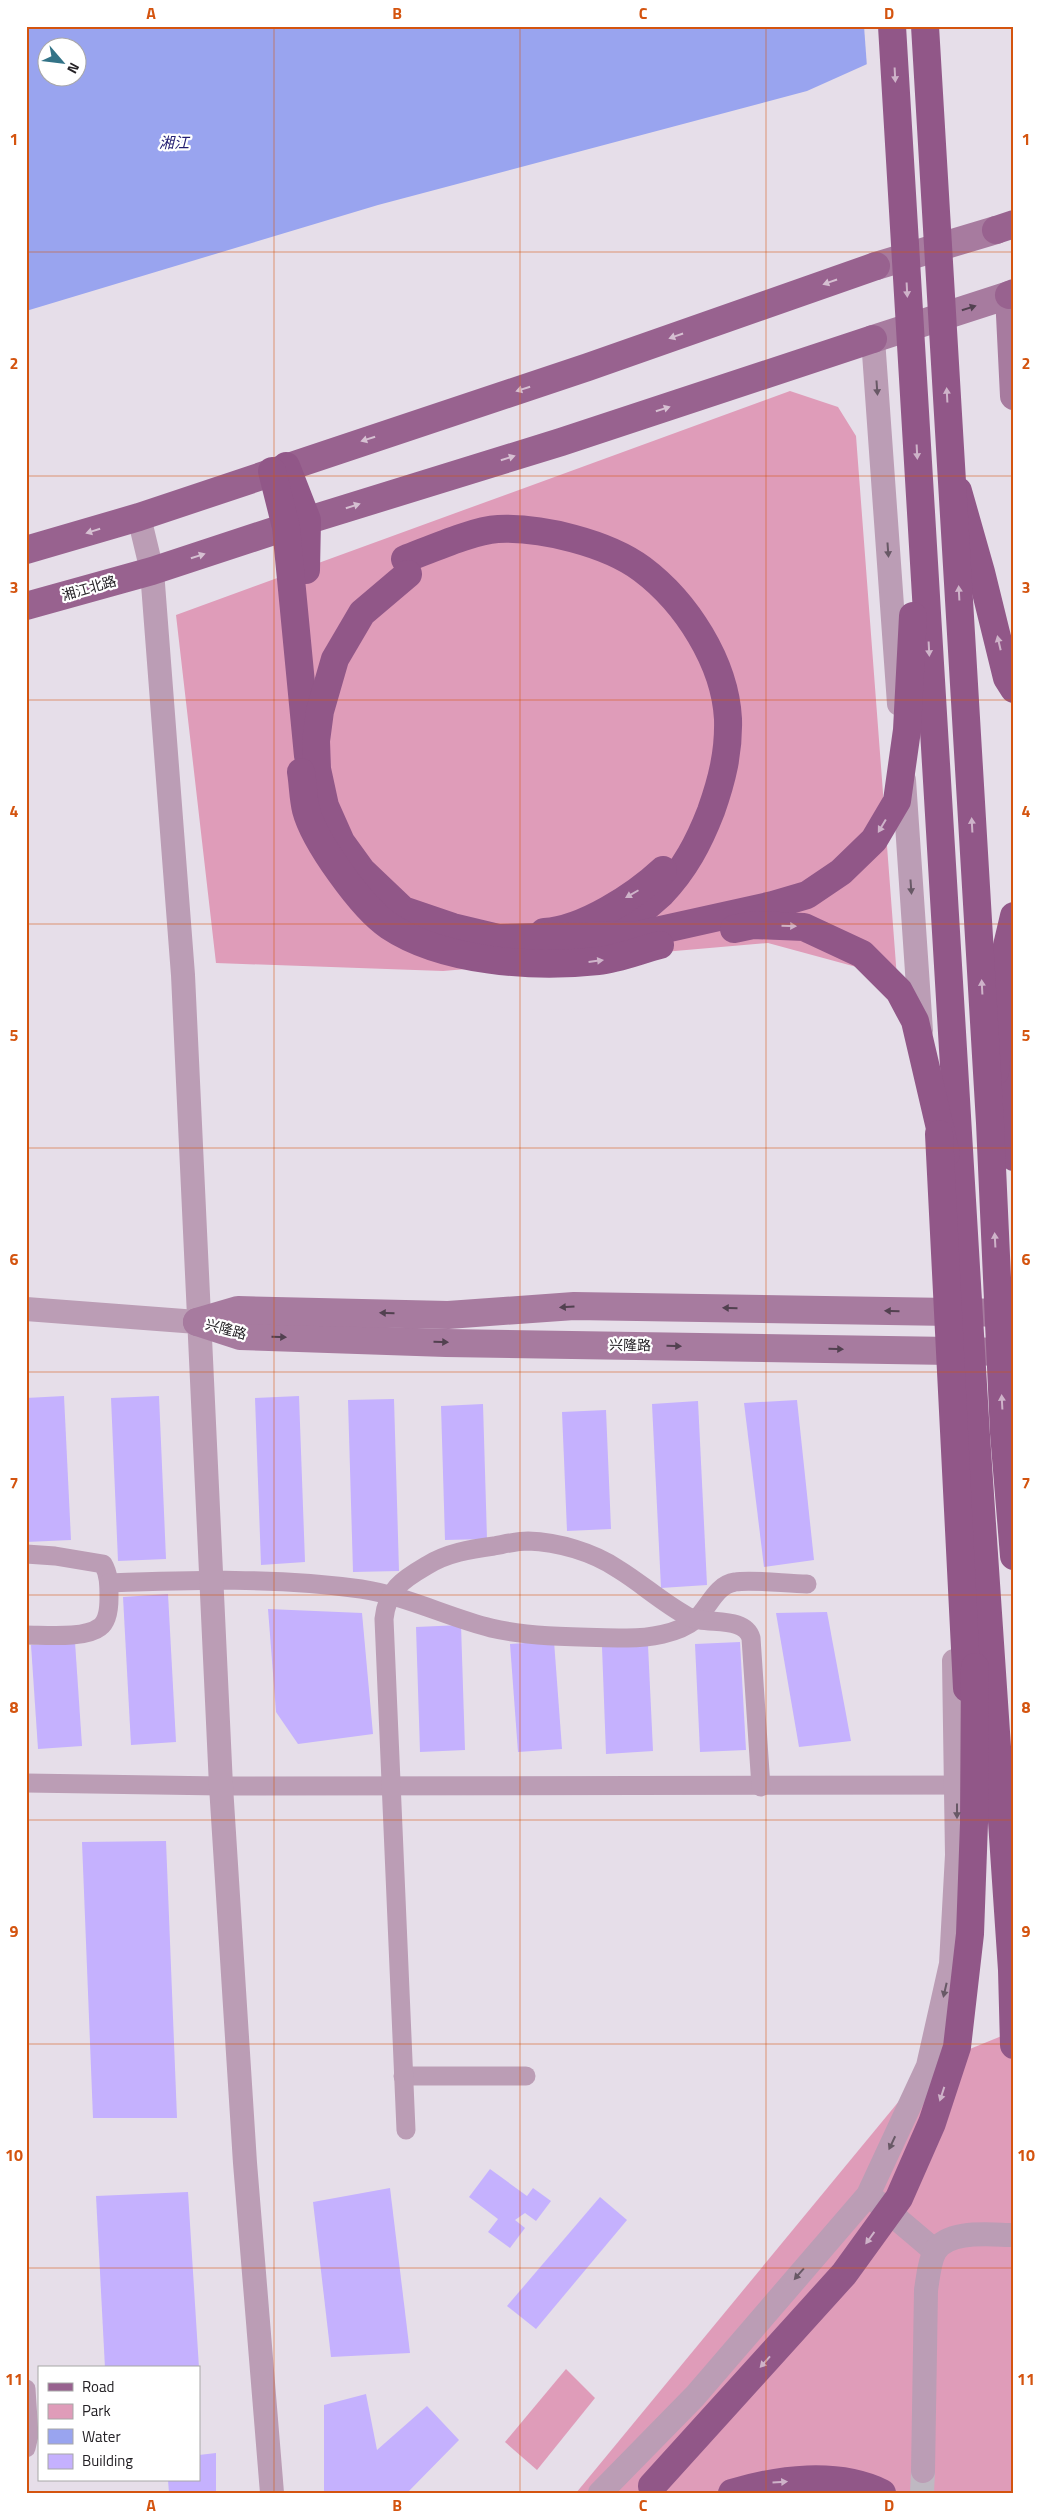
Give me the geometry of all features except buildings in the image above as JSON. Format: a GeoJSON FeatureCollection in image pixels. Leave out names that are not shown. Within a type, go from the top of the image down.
{"type":"FeatureCollection","features":[{"type":"Feature","properties":{"kind":"highway"},"geometry":{"type":"LineString","coordinates":[[892,26],[976,1435],[1012,1970],[1014,2045]]}},
{"type":"Feature","properties":{"kind":"highway"},"geometry":{"type":"LineString","coordinates":[[925,26],[990,1123],[1004,1433],[1014,1556]]}},
{"type":"Feature","properties":{"kind":"highway"},"geometry":{"type":"LineString","coordinates":[[279,468],[296,524],[316,773],[326,828],[341,859],[377,901],[398,919],[448,940],[486,949],[559,947],[598,939],[646,909],[676,878],[700,842],[724,778],[728,717],[714,662],[697,630],[675,599],[641,568],[603,549],[559,535],[497,529],[450,542],[405,560],[365,589],[341,616],[322,648],[310,682],[302,721],[301,766],[306,810],[332,862],[360,897],[388,925],[423,944],[458,954],[547,964],[600,961],[659,945],[753,925],[804,927],[862,954],[899,991],[915,1021],[965,1238]]}},
{"type":"Feature","properties":{"kind":"highway"},"geometry":{"type":"LineString","coordinates":[[951,469],[982,572],[1007,678],[1014,689]]}},
{"type":"Feature","properties":{"kind":"highway"},"geometry":{"type":"LineString","coordinates":[[316,773],[332,801],[351,838],[377,874],[410,899],[465,924],[506,934],[550,932],[589,919],[643,888],[663,870],[689,835],[710,786],[714,744],[709,695],[698,654],[676,616],[646,587],[602,560],[579,552],[516,542],[478,546],[408,574],[362,613],[335,659],[320,711],[316,741],[317,769],[325,806],[341,842],[362,871],[404,910],[453,927],[499,938],[638,935],[773,906],[807,895],[841,872],[874,840],[897,801],[907,730],[920,503]]}},
{"type":"Feature","properties":{"kind":"highway"},"geometry":{"type":"LineString","coordinates":[[990,1123],[1006,950],[1014,916]]}},
{"type":"Feature","properties":{"kind":"highway"},"geometry":{"type":"LineString","coordinates":[[1003,988],[1014,1157]]}},
{"type":"Feature","properties":{"kind":"highway"},"geometry":{"type":"LineString","coordinates":[[938,1115],[974,1823]]}},
{"type":"Feature","properties":{"kind":"highway"},"geometry":{"type":"LineString","coordinates":[[1004,1433],[1014,1481]]}},
{"type":"Feature","properties":{"kind":"highway"},"geometry":{"type":"LineString","coordinates":[[649,2490],[844,2274],[899,2198],[932,2123],[957,2047],[970,1934],[974,1823],[976,1435]]}},
{"type":"Feature","properties":{"kind":"highway"},"geometry":{"type":"LineString","coordinates":[[732,2493],[765,2483],[820,2479],[868,2486],[882,2493]]}},
{"type":"Feature","properties":{"kind":"main road"},"geometry":{"type":"LineString","coordinates":[[26,550],[139,517],[279,468],[588,367],[876,266],[1005,227]]}},
{"type":"Feature","properties":{"kind":"main road"},"geometry":{"type":"LineString","coordinates":[[873,339],[1012,294],[1014,396]]}},
{"type":"Feature","properties":{"kind":"main road","name":"湘江北路"},"geometry":{"type":"LineString","coordinates":[[26,606],[152,571],[296,524],[561,442],[873,339]]}},
{"type":"Feature","properties":{"kind":"main road","name":"兴隆路"},"geometry":{"type":"LineString","coordinates":[[197,1322],[238,1310],[448,1315],[574,1306],[1014,1313]]}},
{"type":"Feature","properties":{"kind":"main road","name":"兴隆路"},"geometry":{"type":"LineString","coordinates":[[197,1322],[240,1336],[446,1343],[1014,1352]]}},
{"type":"Feature","properties":{"kind":"street"},"geometry":{"type":"LineString","coordinates":[[600,2493],[694,2396],[868,2195],[928,2066],[951,1964],[957,1855],[958,1786],[943,1352],[873,339]]}},
{"type":"Feature","properties":{"kind":"street"},"geometry":{"type":"LineString","coordinates":[[139,517],[152,571],[183,975],[197,1322],[220,1786],[244,2154],[272,2493]]}},
{"type":"Feature","properties":{"kind":"street"},"geometry":{"type":"LineString","coordinates":[[26,1309],[197,1322]]}},
{"type":"Feature","properties":{"kind":"street"},"geometry":{"type":"LineString","coordinates":[[406,2130],[384,1619],[385,1604],[401,1582],[440,1557],[526,1541],[554,1543],[616,1567],[687,1617],[695,1620],[730,1623],[743,1627],[749,1632],[761,1787]]}},
{"type":"Feature","properties":{"kind":"street"},"geometry":{"type":"LineString","coordinates":[[26,1554],[55,1556],[103,1564],[108,1572],[109,1583],[108,1613],[101,1627],[88,1632],[68,1635],[26,1635]]}},
{"type":"Feature","properties":{"kind":"street"},"geometry":{"type":"LineString","coordinates":[[109,1583],[210,1579],[315,1584],[391,1595],[457,1618],[525,1634],[629,1638],[664,1634],[695,1620],[716,1593],[735,1582],[807,1584]]}},
{"type":"Feature","properties":{"kind":"street"},"geometry":{"type":"LineString","coordinates":[[26,1783],[220,1786],[391,1784],[761,1787],[1014,1785]]}},
{"type":"Feature","properties":{"kind":"street"},"geometry":{"type":"LineString","coordinates":[[403,2076],[526,2076]]}},
{"type":"Feature","properties":{"kind":"street"},"geometry":{"type":"LineString","coordinates":[[868,2195],[935,2251]]}},
{"type":"Feature","properties":{"kind":"street"},"geometry":{"type":"LineString","coordinates":[[923,2471],[926,2290],[935,2251],[945,2242],[956,2238],[1014,2235]]}},
{"type":"Feature","properties":{"kind":"street"},"geometry":{"type":"LineString","coordinates":[[26,2389],[29,2435],[26,2448]]}},
{"type":"Feature","properties":{"kind":"green space"},"geometry":{"type":"Polygon","coordinates":[[[790,391],[838,407],[856,436],[897,978],[768,943],[443,971],[216,963],[176,615],[790,391]]]}},
{"type":"Feature","properties":{"kind":"green space"},"geometry":{"type":"Polygon","coordinates":[[[1014,2031],[1014,2493],[576,2493],[928,2066],[1014,2031]]]}},
{"type":"Feature","properties":{"kind":"green space"},"geometry":{"type":"Polygon","coordinates":[[[566,2369],[595,2398],[537,2470],[505,2442],[566,2369]]]}},
{"type":"Feature","properties":{"kind":"water","name":"湘江"},"geometry":{"type":"Polygon","coordinates":[[[26,26],[952,26],[807,91],[378,205],[26,311],[26,26]]]}},
{"type":"Feature","properties":{"kind":"pier"},"geometry":{"type":"Polygon","coordinates":[[[864,26],[951,26],[951,29],[867,67],[864,26]]]}},
{"type":"Feature","properties":{"kind":"tunnel"},"geometry":{"type":"LineString","coordinates":[[922,2493],[923,2471]]}}]}
